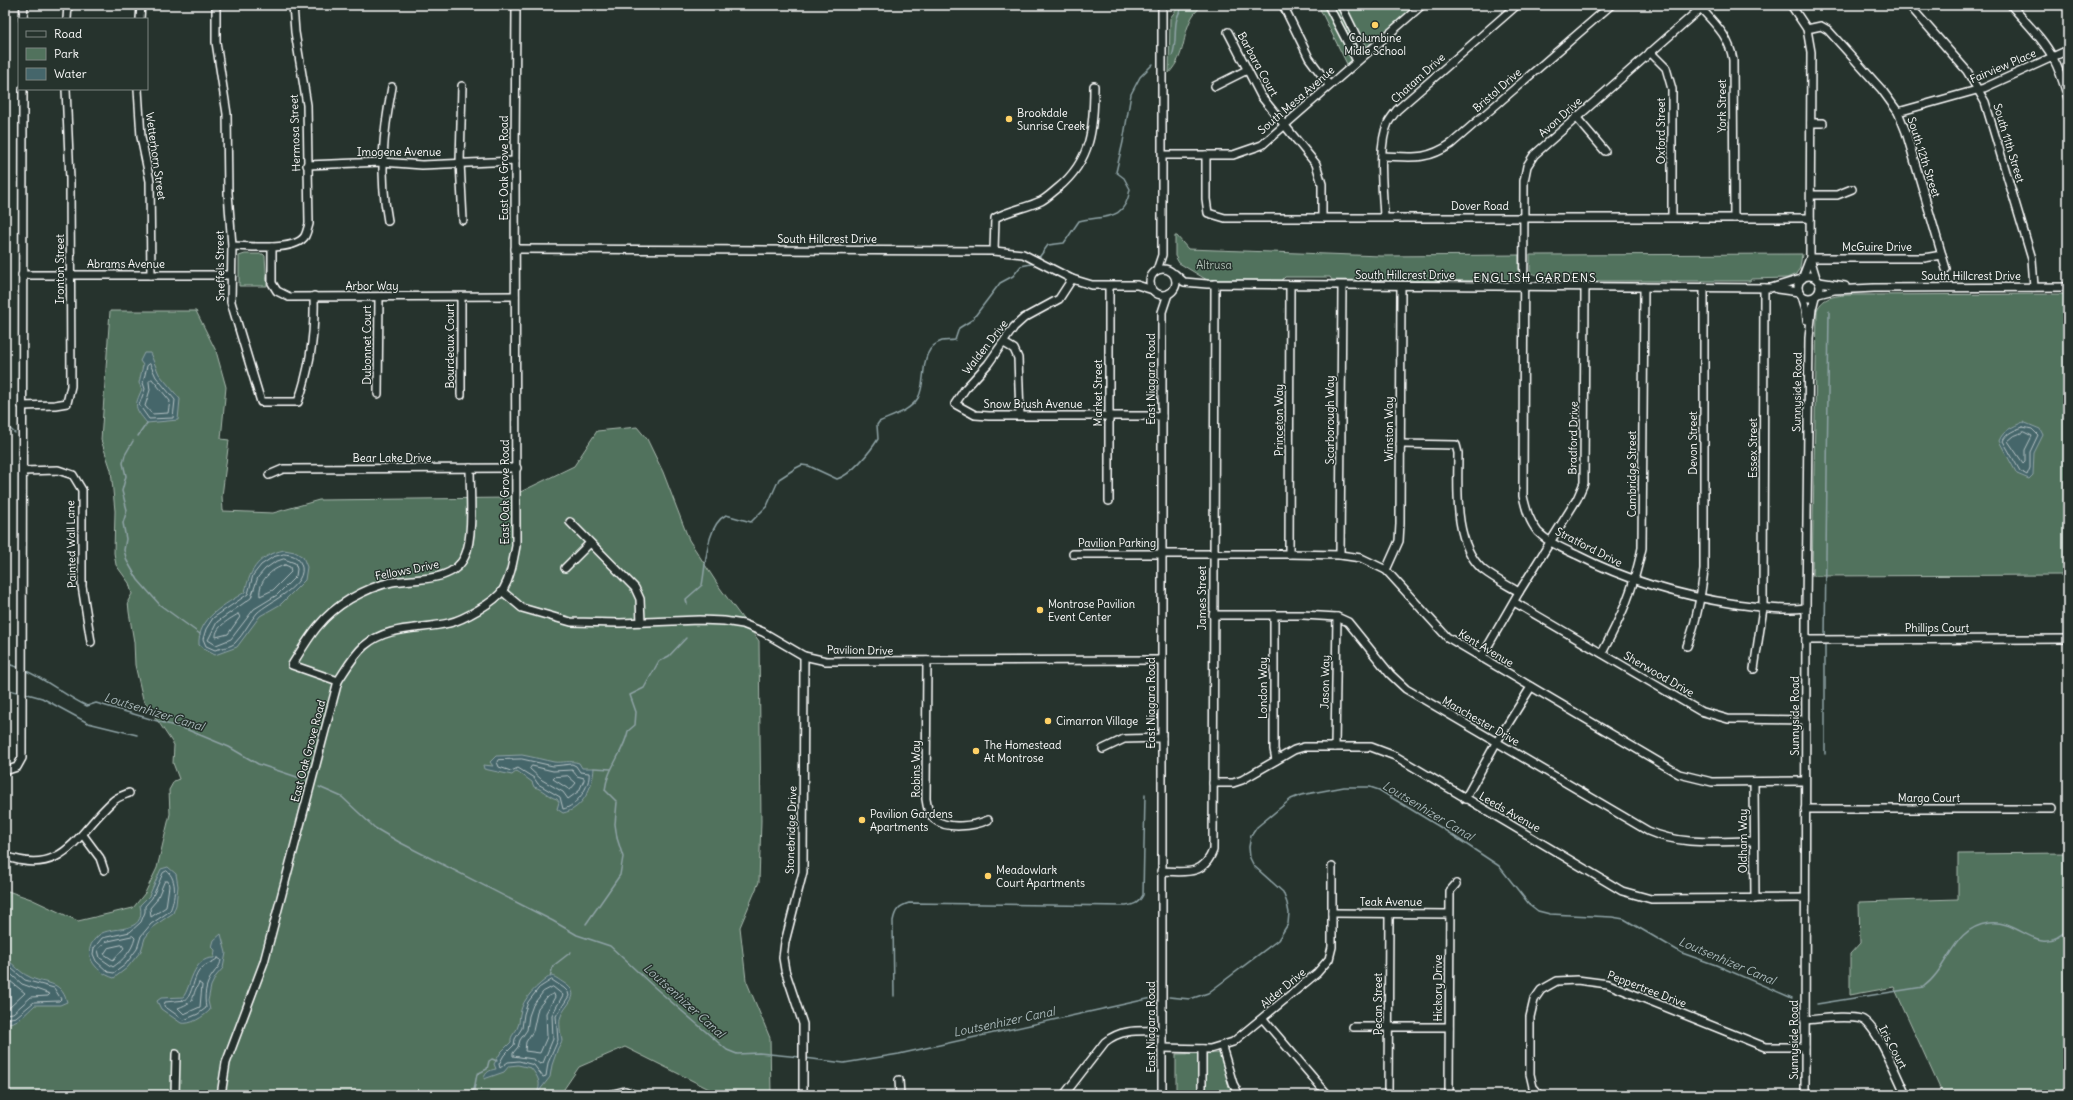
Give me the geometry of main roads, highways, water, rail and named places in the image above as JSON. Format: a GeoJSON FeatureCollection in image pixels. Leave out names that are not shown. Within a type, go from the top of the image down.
{"type":"FeatureCollection","features":[{"type":"Feature","properties":{"kind":"water"},"geometry":{"type":"Polygon","coordinates":[[[144,353],[150,353],[159,374],[180,399],[178,420],[147,423],[138,410],[137,403],[142,389],[139,383],[143,365],[140,361],[144,353]]]}},
{"type":"Feature","properties":{"kind":"water"},"geometry":{"type":"Polygon","coordinates":[[[2023,422],[2040,429],[2043,435],[2034,453],[2033,475],[2029,479],[2017,474],[1999,441],[2006,431],[2023,422]]]}},
{"type":"Feature","properties":{"kind":"water"},"geometry":{"type":"Polygon","coordinates":[[[284,550],[295,552],[303,557],[307,567],[305,580],[281,604],[260,616],[237,647],[215,655],[199,645],[200,635],[208,620],[214,613],[245,592],[253,569],[257,564],[262,559],[284,550]]]}},
{"type":"Feature","properties":{"kind":"water"},"geometry":{"type":"Polygon","coordinates":[[[522,755],[554,762],[576,762],[579,763],[582,768],[594,768],[592,782],[586,796],[576,807],[563,813],[557,809],[559,802],[557,799],[534,787],[532,782],[517,771],[512,775],[484,769],[483,765],[493,766],[490,762],[496,756],[522,755]]]}},
{"type":"Feature","properties":{"kind":"water"},"geometry":{"type":"Polygon","coordinates":[[[168,867],[176,874],[178,886],[176,905],[173,913],[154,926],[145,938],[141,951],[127,968],[114,978],[100,971],[95,966],[90,954],[90,948],[93,941],[104,932],[126,928],[138,921],[141,915],[140,905],[149,896],[161,869],[168,867]]]}},
{"type":"Feature","properties":{"kind":"water"},"geometry":{"type":"Polygon","coordinates":[[[221,934],[226,953],[223,968],[216,976],[211,986],[208,1001],[210,1010],[197,1020],[189,1023],[181,1023],[161,1009],[157,1001],[161,998],[183,997],[193,974],[201,962],[214,958],[215,950],[212,947],[214,940],[221,934]]]}},
{"type":"Feature","properties":{"kind":"water"},"geometry":{"type":"Polygon","coordinates":[[[5,959],[25,975],[56,986],[64,994],[67,1002],[60,1005],[35,1005],[18,1020],[5,1023],[5,959]]]}},
{"type":"Feature","properties":{"kind":"water"},"geometry":{"type":"Polygon","coordinates":[[[550,976],[557,978],[570,987],[573,995],[560,1019],[562,1041],[552,1065],[550,1077],[536,1095],[539,1088],[539,1081],[531,1068],[518,1065],[509,1066],[504,1072],[484,1079],[488,1072],[496,1069],[494,1064],[501,1052],[511,1042],[511,1038],[519,1024],[522,1008],[527,997],[550,976]]]}},
{"type":"Feature","properties":{"kind":"waterway"},"geometry":{"type":"LineString","coordinates":[[1172,56],[1175,43],[1177,18],[1184,5]]}},
{"type":"Feature","properties":{"kind":"waterway"},"geometry":{"type":"LineString","coordinates":[[1038,259],[1048,245],[1064,243],[1079,221],[1112,216],[1123,208],[1130,189],[1124,178],[1116,172],[1123,142],[1131,94],[1140,77],[1153,64]]}},
{"type":"Feature","properties":{"kind":"waterway"},"geometry":{"type":"LineString","coordinates":[[687,604],[686,599],[702,585],[708,547],[714,527],[719,520],[726,515],[751,522],[767,506],[779,479],[802,465],[809,466],[837,479],[848,473],[865,456],[878,439],[877,425],[879,422],[906,410],[915,403],[921,391],[926,358],[934,345],[942,341],[955,340],[959,328],[972,320],[1000,283],[1013,276],[1021,266],[1036,263]]}},
{"type":"Feature","properties":{"kind":"waterway"},"geometry":{"type":"LineString","coordinates":[[1825,638],[1829,311]]}},
{"type":"Feature","properties":{"kind":"waterway"},"geometry":{"type":"LineString","coordinates":[[138,436],[147,423]]}},
{"type":"Feature","properties":{"kind":"waterway"},"geometry":{"type":"LineString","coordinates":[[5,428],[9,428],[15,433]]}},
{"type":"Feature","properties":{"kind":"waterway"},"geometry":{"type":"LineString","coordinates":[[133,441],[125,455],[123,463],[126,476],[122,491],[127,510],[123,523],[126,539],[124,550],[127,561],[138,580],[160,605],[200,634]]}},
{"type":"Feature","properties":{"kind":"waterway"},"geometry":{"type":"LineString","coordinates":[[586,924],[620,875],[623,857],[617,838],[615,824],[617,802],[605,790],[606,782],[623,746],[628,731],[635,725],[636,712],[630,695],[644,688],[659,661],[669,656],[686,638]]}},
{"type":"Feature","properties":{"kind":"waterway"},"geometry":{"type":"LineString","coordinates":[[1825,642],[1825,754]]}},
{"type":"Feature","properties":{"kind":"waterway","name":"Loutsenhizer Canal"},"geometry":{"type":"LineString","coordinates":[[5,663],[20,668]]}},
{"type":"Feature","properties":{"kind":"waterway","name":"Loutsenhizer Canal"},"geometry":{"type":"LineString","coordinates":[[24,670],[87,706],[96,703],[188,730],[229,747],[258,764],[300,778]]}},
{"type":"Feature","properties":{"kind":"waterway"},"geometry":{"type":"LineString","coordinates":[[5,689],[21,693]]}},
{"type":"Feature","properties":{"kind":"waterway"},"geometry":{"type":"LineString","coordinates":[[24,693],[42,698],[88,723],[137,735]]}},
{"type":"Feature","properties":{"kind":"waterway"},"geometry":{"type":"LineString","coordinates":[[594,768],[611,769]]}},
{"type":"Feature","properties":{"kind":"waterway","name":"Loutsenhizer Canal"},"geometry":{"type":"LineString","coordinates":[[319,787],[342,797],[375,828],[399,842],[553,921],[577,935],[610,946],[653,986],[727,1050],[737,1054],[759,1053],[800,1057]]}},
{"type":"Feature","properties":{"kind":"waterway","name":"Loutsenhizer Canal"},"geometry":{"type":"LineString","coordinates":[[1169,997],[1190,999],[1208,993],[1278,940],[1288,924],[1289,913],[1283,892],[1254,866],[1250,858],[1249,847],[1251,836],[1257,827],[1291,799],[1301,795],[1344,787],[1370,787],[1379,790],[1440,827],[1499,866],[1529,904],[1538,911],[1550,914],[1624,919],[1682,953],[1716,965],[1792,998]]}},
{"type":"Feature","properties":{"kind":"waterway"},"geometry":{"type":"LineString","coordinates":[[894,996],[893,921],[896,911],[906,904],[1126,906],[1138,902],[1143,895],[1145,795]]}},
{"type":"Feature","properties":{"kind":"waterway","name":"Loutsenhizer Canal"},"geometry":{"type":"LineString","coordinates":[[1817,1004],[1923,987],[1939,970],[1959,940],[1966,932],[1976,926],[1989,923],[2000,923],[2011,926],[2029,936],[2048,940],[2057,937],[2068,929]]}},
{"type":"Feature","properties":{"kind":"waterway"},"geometry":{"type":"LineString","coordinates":[[550,977],[553,966],[571,952]]}},
{"type":"Feature","properties":{"kind":"waterway","name":"Loutsenhizer Canal"},"geometry":{"type":"LineString","coordinates":[[805,1058],[844,1063],[899,1054],[1152,998]]}},
{"type":"Feature","properties":{"kind":"waterway"},"geometry":{"type":"LineString","coordinates":[[466,1095],[474,1090],[477,1074],[487,1069],[489,1061],[492,1059],[497,1061]]}},
{"type":"Feature","properties":{"kind":"place","name":"Columbine Midle School"},"geometry":{"type":"Point","coordinates":[1375,25]}},
{"type":"Feature","properties":{"kind":"place","name":"Brookdale Sunrise Creek"},"geometry":{"type":"Point","coordinates":[1009,119]}},
{"type":"Feature","properties":{"kind":"place","name":"Montrose Pavilion Event Center"},"geometry":{"type":"Point","coordinates":[1040,610]}},
{"type":"Feature","properties":{"kind":"place","name":"Cimarron Village"},"geometry":{"type":"Point","coordinates":[1048,721]}},
{"type":"Feature","properties":{"kind":"place","name":"The Homestead At Montrose"},"geometry":{"type":"Point","coordinates":[976,751]}},
{"type":"Feature","properties":{"kind":"place","name":"Pavilion Gardens Apartments"},"geometry":{"type":"Point","coordinates":[862,820]}},
{"type":"Feature","properties":{"kind":"place","name":"Meadowlark Court Apartments"},"geometry":{"type":"Point","coordinates":[988,876]}},
{"type":"Feature","properties":{"kind":"district","name":"ENGLISH GARDENS"},"geometry":{"type":"Point","coordinates":[1535,278]}},
{"type":"Feature","properties":{"kind":"park label","name":"Altrusa"},"geometry":{"type":"Point","coordinates":[1214,265]}}]}
